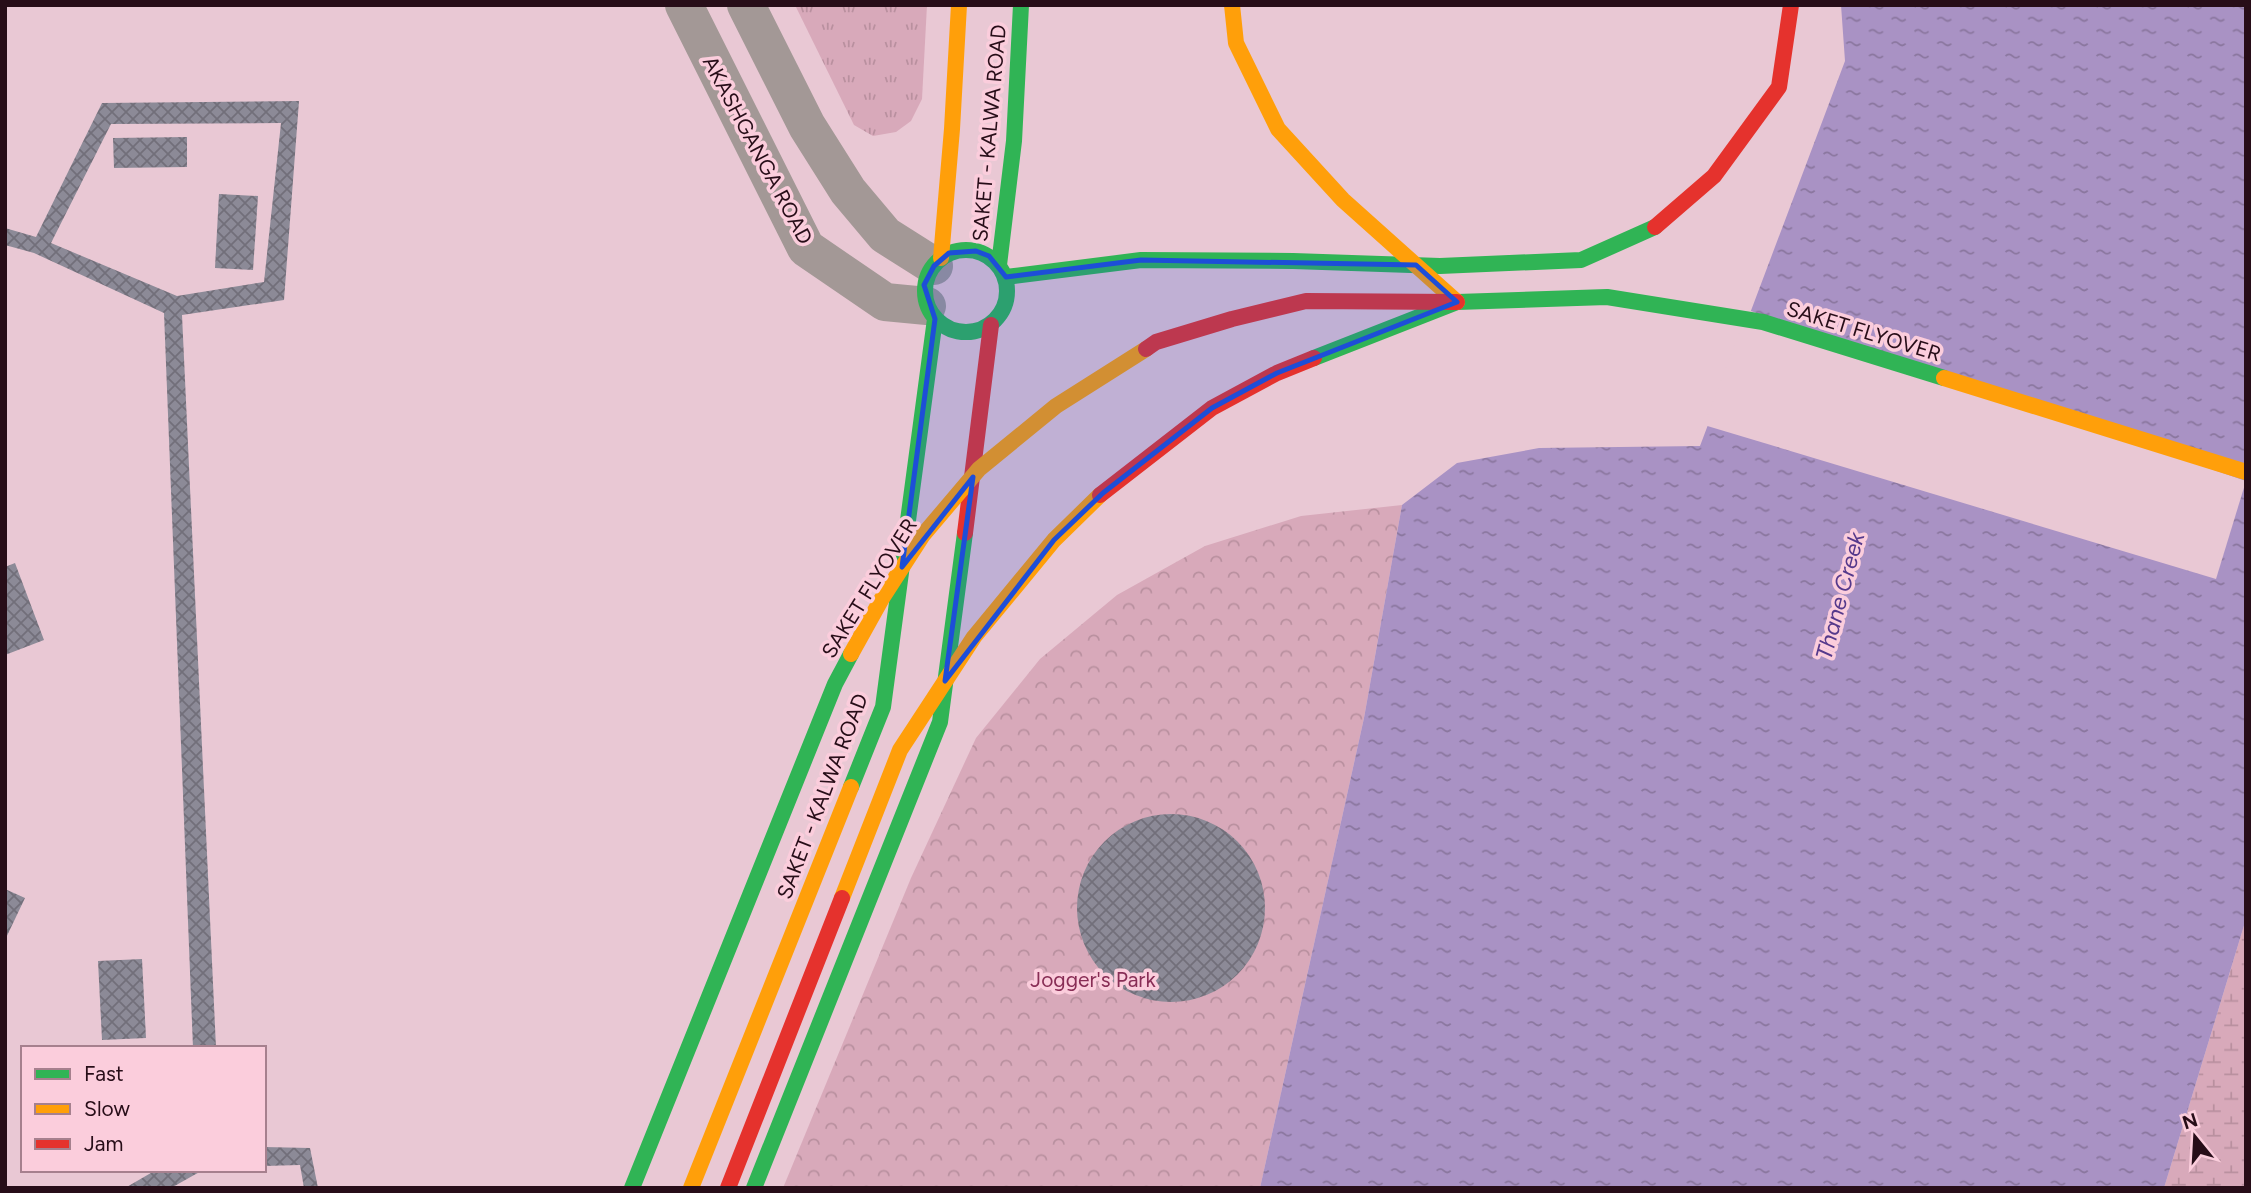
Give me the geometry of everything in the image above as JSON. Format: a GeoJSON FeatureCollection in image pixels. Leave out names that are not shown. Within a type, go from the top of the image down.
{"type":"FeatureCollection","features":[{"type":"Feature","properties":{"kind":"main road","name":"SAKET - KALWA ROAD"},"geometry":{"type":"LineString","coordinates":[[937,262],[953,129],[960,5]]}},
{"type":"Feature","properties":{"kind":"main road","name":"SAKET - KALWA ROAD"},"geometry":{"type":"LineString","coordinates":[[1002,271],[1014,141],[1021,5]]}},
{"type":"Feature","properties":{"kind":"main road"},"geometry":{"type":"LineString","coordinates":[[1231,5],[1236,43],[1278,129],[1343,200],[1457,302]]}},
{"type":"Feature","properties":{"kind":"main road"},"geometry":{"type":"LineString","coordinates":[[1002,271],[1141,260],[1440,266],[1581,260],[1654,228],[1714,176],[1779,87],[1791,5]]}},
{"type":"Feature","properties":{"kind":"main road"},"geometry":{"type":"LineString","coordinates":[[976,251],[989,256],[1002,271],[1008,290],[1006,303],[1000,316],[990,326],[964,333],[950,330],[931,312],[924,285],[937,262],[949,253],[976,251]]}},
{"type":"Feature","properties":{"kind":"main road","name":"SAKET FLYOVER"},"geometry":{"type":"LineString","coordinates":[[632,1188],[835,684],[881,600],[923,535],[979,469],[1056,406],[1156,342],[1231,319],[1306,301],[1457,302],[1608,297],[1763,322],[2246,472]]}},
{"type":"Feature","properties":{"kind":"main road","name":"SAKET FLYOVER"},"geometry":{"type":"LineString","coordinates":[[728,1188],[900,751],[974,637],[1054,540],[1103,493],[1212,408],[1277,373],[1457,302]]}},
{"type":"Feature","properties":{"kind":"main road","name":"SAKET - KALWA ROAD"},"geometry":{"type":"LineString","coordinates":[[691,1188],[883,707],[931,312]]}},
{"type":"Feature","properties":{"kind":"main road"},"geometry":{"type":"LineString","coordinates":[[754,1188],[940,722],[985,386],[990,326]]}},
{"type":"Feature","properties":{"kind":"street","name":"AKASHGANGA ROAD"},"geometry":{"type":"LineString","coordinates":[[684,5],[806,248],[885,302],[931,312]]}},
{"type":"Feature","properties":{"kind":"street"},"geometry":{"type":"LineString","coordinates":[[747,5],[807,126],[848,191],[885,235],[937,262]]}},
{"type":"Feature","properties":{"kind":"highlighted area"},"geometry":{"type":"Polygon","coordinates":[[[976,251],[989,256],[1006,277],[1141,260],[1416,265],[1457,302],[1277,373],[1212,408],[1103,493],[1054,540],[945,681],[973,477],[902,567],[935,319],[924,285],[934,266],[949,253],[976,251]]]}},
{"type":"Feature","properties":{"kind":"green space"},"geometry":{"type":"Polygon","coordinates":[[[795,5],[927,5],[922,99],[911,121],[896,132],[873,136],[854,125],[795,5]]]}},
{"type":"Feature","properties":{"kind":"green space","name":"Jogger's Park"},"geometry":{"type":"Polygon","coordinates":[[[1402,505],[1364,718],[1260,1188],[783,1188],[911,878],[976,738],[1040,659],[1117,595],[1205,546],[1301,516],[1402,505]]]}},
{"type":"Feature","properties":{"kind":"green space"},"geometry":{"type":"Polygon","coordinates":[[[2246,919],[2246,1188],[2164,1188],[2246,919]]]}},
{"type":"Feature","properties":{"kind":"water","name":"Thane Creek"},"geometry":{"type":"Polygon","coordinates":[[[1841,5],[2246,5],[2246,919],[2164,1188],[1260,1188],[1364,718],[1402,505],[1457,463],[1539,448],[1700,446],[1845,61],[1841,5]]]}},
{"type":"Feature","properties":{"kind":"pier"},"geometry":{"type":"Polygon","coordinates":[[[1748,310],[2246,481],[2216,579],[1704,425],[1748,310]]]}},
{"type":"Feature","properties":{"kind":"building"},"geometry":{"type":"Polygon","coordinates":[[[299,101],[284,300],[182,315],[216,1046],[193,1046],[164,313],[34,253],[5,245],[5,228],[36,237],[102,103],[299,101]],[[281,123],[111,124],[51,243],[177,296],[264,282],[281,123]]]}},
{"type":"Feature","properties":{"kind":"building"},"geometry":{"type":"Polygon","coordinates":[[[187,137],[187,167],[114,168],[113,138],[187,137]]]}},
{"type":"Feature","properties":{"kind":"building"},"geometry":{"type":"Polygon","coordinates":[[[219,194],[258,196],[253,270],[215,268],[219,194]]]}},
{"type":"Feature","properties":{"kind":"building"},"geometry":{"type":"Polygon","coordinates":[[[15,563],[44,640],[5,655],[5,567],[15,563]]]}},
{"type":"Feature","properties":{"kind":"building"},"geometry":{"type":"Polygon","coordinates":[[[1171,814],[1207,822],[1223,830],[1237,842],[1249,856],[1257,872],[1265,908],[1257,944],[1249,960],[1237,974],[1223,986],[1207,994],[1171,1002],[1135,994],[1119,986],[1105,974],[1093,960],[1085,944],[1077,908],[1085,872],[1093,856],[1105,842],[1119,830],[1135,822],[1171,814]]]}},
{"type":"Feature","properties":{"kind":"building"},"geometry":{"type":"Polygon","coordinates":[[[5,889],[25,898],[5,940],[5,889]]]}},
{"type":"Feature","properties":{"kind":"building"},"geometry":{"type":"Polygon","coordinates":[[[142,959],[146,1038],[102,1040],[98,961],[142,959]]]}},
{"type":"Feature","properties":{"kind":"building"},"geometry":{"type":"Polygon","coordinates":[[[266,1147],[310,1148],[318,1188],[304,1188],[300,1165],[266,1166],[266,1147]]]}},
{"type":"Feature","properties":{"kind":"building"},"geometry":{"type":"Polygon","coordinates":[[[153,1172],[199,1172],[171,1188],[125,1188],[153,1172]]]}},
{"type":"Feature","properties":{"kind":"traffic: fast"},"geometry":{"type":"LineString","coordinates":[[999,265],[1014,141],[1021,5]]}},
{"type":"Feature","properties":{"kind":"traffic: fast"},"geometry":{"type":"LineString","coordinates":[[1006,277],[1141,260],[1440,266],[1581,260],[1655,227]]}},
{"type":"Feature","properties":{"kind":"traffic: fast"},"geometry":{"type":"LineString","coordinates":[[958,250],[974,250],[989,257],[1000,268],[1007,283],[1007,291],[1004,307],[995,320],[974,332],[958,332],[943,325],[932,314],[925,299],[925,283],[932,268],[943,257],[958,250]]}},
{"type":"Feature","properties":{"kind":"traffic: fast"},"geometry":{"type":"LineString","coordinates":[[1457,302],[1607,297],[1763,322],[1944,378]]}},
{"type":"Feature","properties":{"kind":"traffic: fast"},"geometry":{"type":"LineString","coordinates":[[1314,358],[1457,302]]}},
{"type":"Feature","properties":{"kind":"traffic: fast"},"geometry":{"type":"LineString","coordinates":[[851,787],[883,707],[935,319]]}},
{"type":"Feature","properties":{"kind":"traffic: fast"},"geometry":{"type":"LineString","coordinates":[[754,1188],[940,722],[965,533]]}},
{"type":"Feature","properties":{"kind":"traffic: fast"},"geometry":{"type":"LineString","coordinates":[[632,1188],[835,684],[851,654]]}},
{"type":"Feature","properties":{"kind":"traffic: slow"},"geometry":{"type":"LineString","coordinates":[[941,258],[959,5]]}},
{"type":"Feature","properties":{"kind":"traffic: slow"},"geometry":{"type":"LineString","coordinates":[[1232,5],[1236,43],[1278,129],[1343,200],[1457,302]]}},
{"type":"Feature","properties":{"kind":"traffic: slow"},"geometry":{"type":"LineString","coordinates":[[851,654],[881,600],[923,535],[979,469],[1056,406],[1146,349]]}},
{"type":"Feature","properties":{"kind":"traffic: slow"},"geometry":{"type":"LineString","coordinates":[[1944,378],[2246,472]]}},
{"type":"Feature","properties":{"kind":"traffic: slow"},"geometry":{"type":"LineString","coordinates":[[842,898],[900,750],[974,637],[1054,540],[1100,495]]}},
{"type":"Feature","properties":{"kind":"traffic: slow"},"geometry":{"type":"LineString","coordinates":[[691,1188],[851,787]]}},
{"type":"Feature","properties":{"kind":"traffic: jam"},"geometry":{"type":"LineString","coordinates":[[1655,227],[1714,176],[1779,87],[1791,5]]}},
{"type":"Feature","properties":{"kind":"traffic: jam"},"geometry":{"type":"LineString","coordinates":[[1146,349],[1156,342],[1232,319],[1306,301],[1457,302]]}},
{"type":"Feature","properties":{"kind":"traffic: jam"},"geometry":{"type":"LineString","coordinates":[[965,533],[991,325]]}},
{"type":"Feature","properties":{"kind":"traffic: jam"},"geometry":{"type":"LineString","coordinates":[[1100,495],[1212,408],[1277,373],[1314,358]]}},
{"type":"Feature","properties":{"kind":"traffic: jam"},"geometry":{"type":"LineString","coordinates":[[728,1188],[842,898]]}}]}
